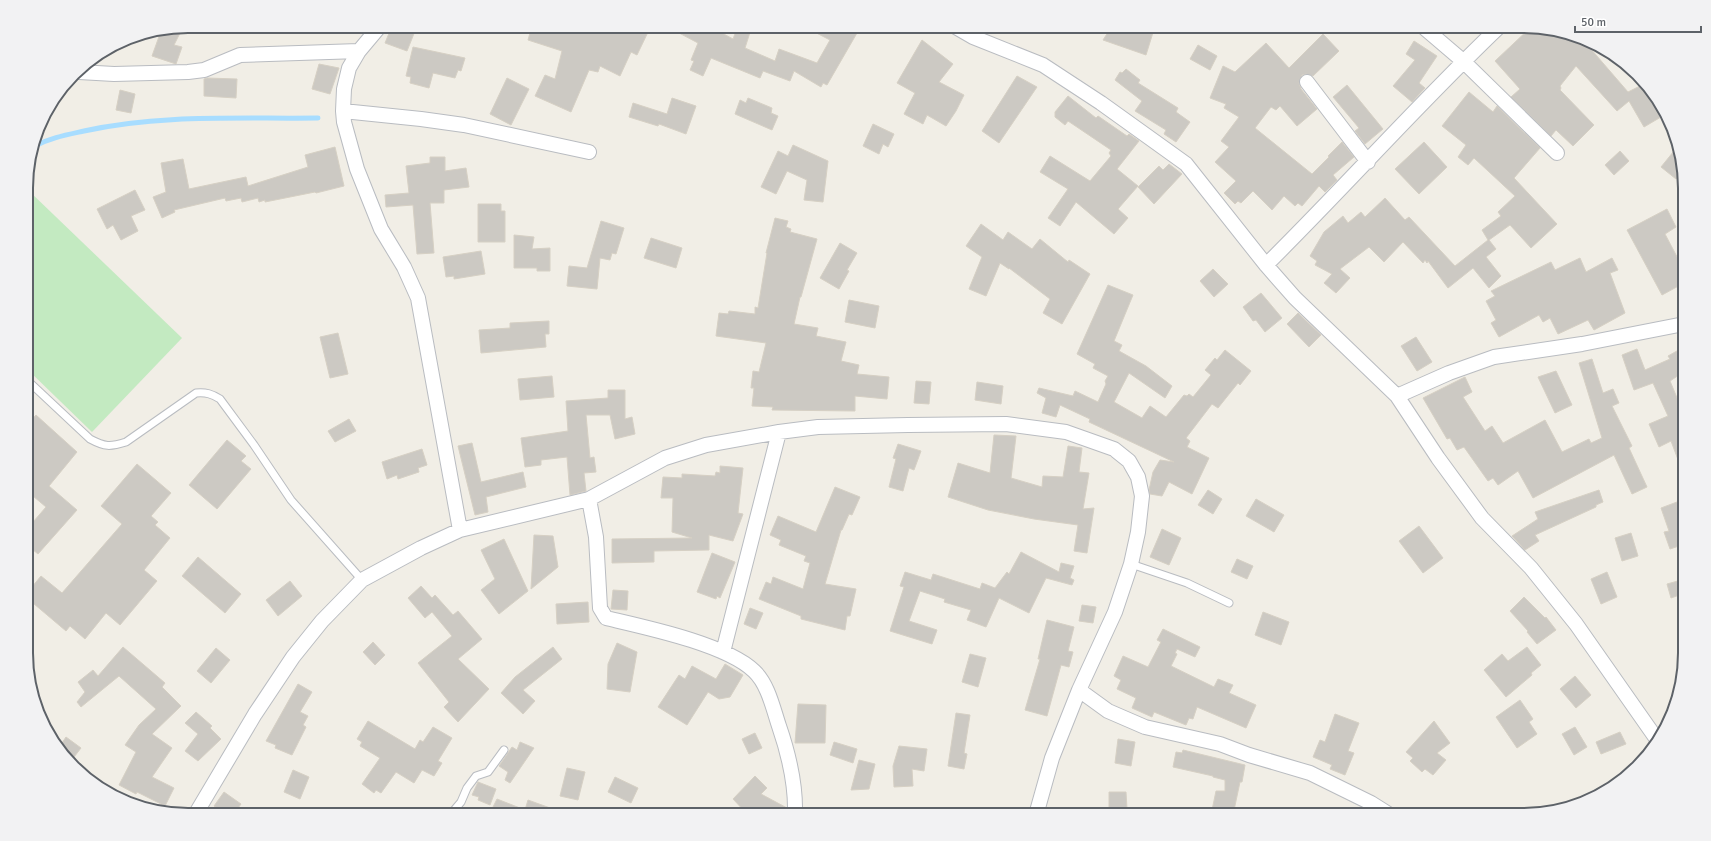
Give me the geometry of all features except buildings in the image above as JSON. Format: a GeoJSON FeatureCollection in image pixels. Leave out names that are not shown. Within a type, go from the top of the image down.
{"type":"FeatureCollection","features":[{"type":"Feature","properties":{"kind":"street"},"geometry":{"type":"LineString","coordinates":[[374,33],[359,51],[349,68],[344,89],[343,111],[349,144],[381,229],[404,267],[418,298],[460,530]]}},
{"type":"Feature","properties":{"kind":"street"},"geometry":{"type":"LineString","coordinates":[[967,33],[1043,65],[1101,103],[1186,164],[1266,265],[1296,298],[1397,396],[1438,458],[1482,518],[1532,568],[1576,624],[1654,735]]}},
{"type":"Feature","properties":{"kind":"street"},"geometry":{"type":"LineString","coordinates":[[1430,33],[1463,61],[1557,153]]}},
{"type":"Feature","properties":{"kind":"street"},"geometry":{"type":"LineString","coordinates":[[1266,265],[1318,214],[1463,61],[1493,33]]}},
{"type":"Feature","properties":{"kind":"street"},"geometry":{"type":"LineString","coordinates":[[84,72],[114,74],[188,72],[204,70],[240,55],[359,51]]}},
{"type":"Feature","properties":{"kind":"street"},"geometry":{"type":"LineString","coordinates":[[1307,82],[1368,162]]}},
{"type":"Feature","properties":{"kind":"street"},"geometry":{"type":"LineString","coordinates":[[343,111],[464,125],[589,152]]}},
{"type":"Feature","properties":{"kind":"street"},"geometry":{"type":"LineString","coordinates":[[1397,396],[1450,373],[1494,357],[1582,344],[1678,325]]}},
{"type":"Feature","properties":{"kind":"street"},"geometry":{"type":"LineString","coordinates":[[199,808],[255,714],[293,657],[322,621],[362,580],[391,563],[460,530],[589,500],[665,458],[706,446],[779,432],[826,427],[1006,424],[1066,432],[1114,449],[1129,462],[1138,477],[1142,496],[1138,532],[1131,564],[1115,612],[1079,690],[1052,758],[1038,808]]}},
{"type":"Feature","properties":{"kind":"street"},"geometry":{"type":"LineString","coordinates":[[723,652],[779,432]]}},
{"type":"Feature","properties":{"kind":"street"},"geometry":{"type":"LineString","coordinates":[[589,500],[596,537],[600,608],[606,618],[685,639],[723,652],[754,671],[764,685],[788,752],[796,794],[795,808]]}},
{"type":"Feature","properties":{"kind":"street"},"geometry":{"type":"LineString","coordinates":[[1079,690],[1108,711],[1145,727],[1220,744],[1249,755],[1310,773],[1379,808]]}},
{"type":"Feature","properties":{"kind":"lane"},"geometry":{"type":"LineString","coordinates":[[33,386],[90,439],[101,445],[113,446],[126,442],[196,393],[204,392],[220,399],[254,445],[291,500],[362,580]]}},
{"type":"Feature","properties":{"kind":"lane"},"geometry":{"type":"LineString","coordinates":[[1131,564],[1187,583],[1229,603]]}},
{"type":"Feature","properties":{"kind":"lane"},"geometry":{"type":"LineString","coordinates":[[456,808],[476,776],[488,772],[504,750]]}},
{"type":"Feature","properties":{"kind":"green space"},"geometry":{"type":"Polygon","coordinates":[[[33,195],[182,338],[92,432],[33,375],[33,195]]]}},
{"type":"Feature","properties":{"kind":"waterway"},"geometry":{"type":"LineString","coordinates":[[39,144],[71,134],[142,122],[200,118],[318,118]]}}]}
